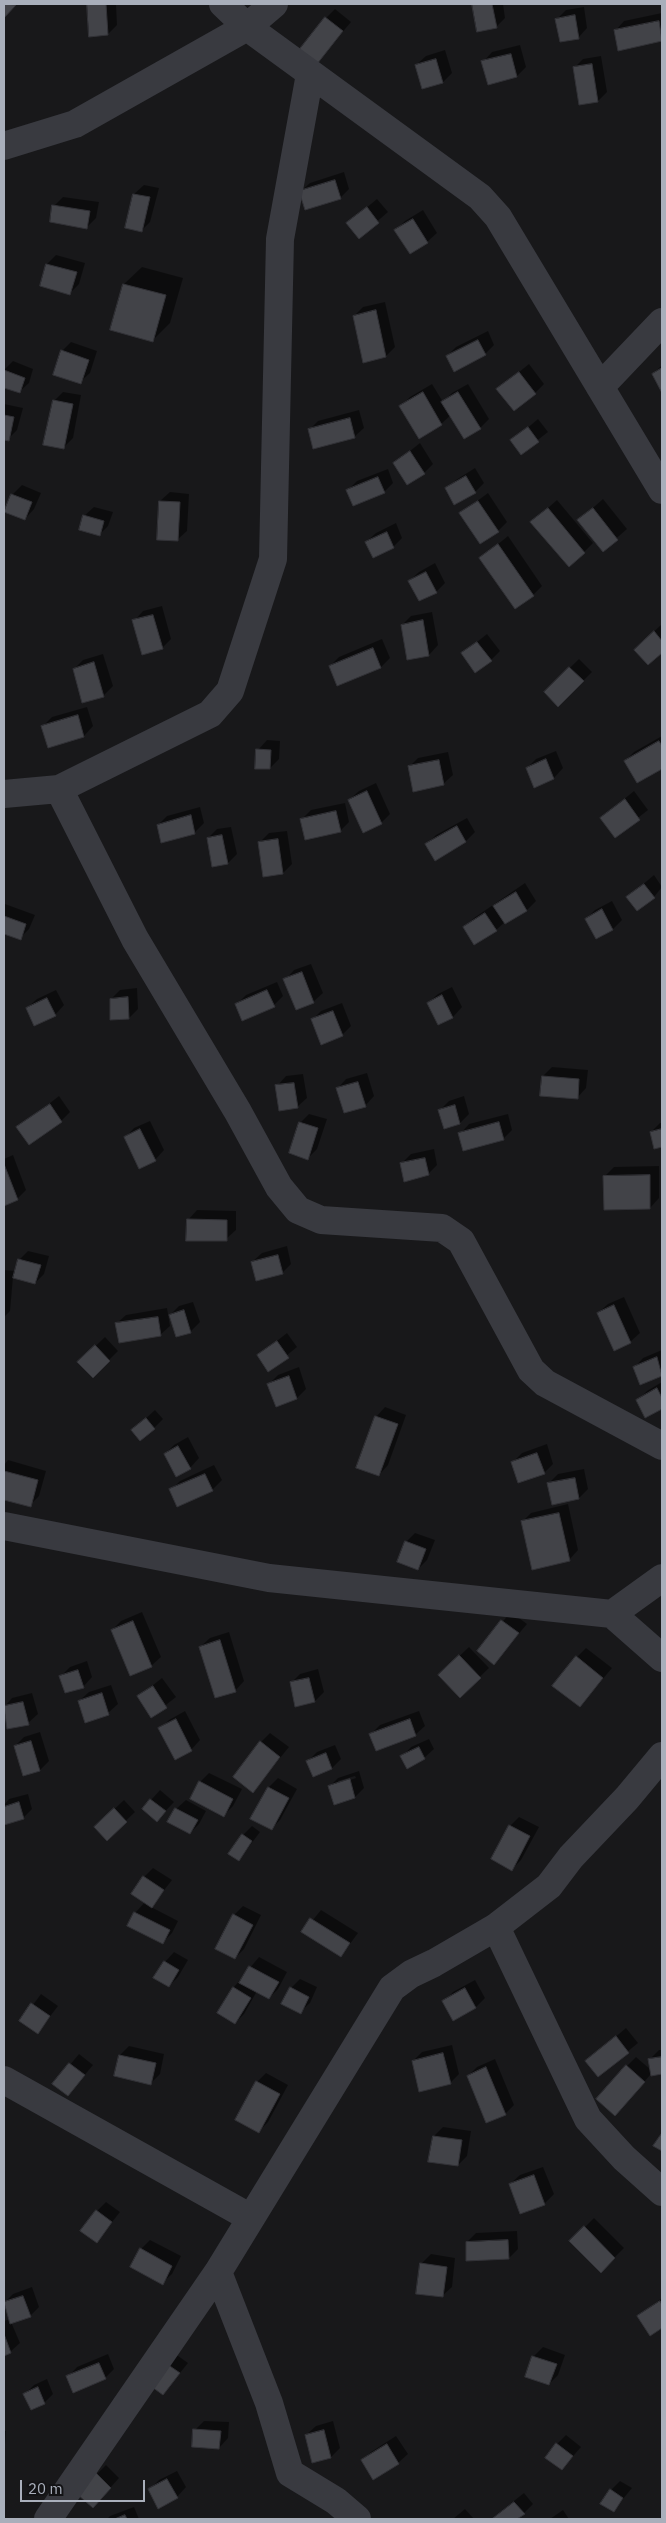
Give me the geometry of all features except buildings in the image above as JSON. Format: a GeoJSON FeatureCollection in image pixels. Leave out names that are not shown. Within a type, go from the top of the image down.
{"type":"FeatureCollection","features":[{"type":"Feature","properties":{"kind":"street"},"geometry":{"type":"LineString","coordinates":[[223,4],[247,27],[480,197],[498,216],[662,490]]}},
{"type":"Feature","properties":{"kind":"street"},"geometry":{"type":"LineString","coordinates":[[4,146],[75,124],[247,27],[274,4]]}},
{"type":"Feature","properties":{"kind":"street"},"geometry":{"type":"LineString","coordinates":[[4,794],[59,789],[210,714],[230,691],[273,558],[280,239],[310,74]]}},
{"type":"Feature","properties":{"kind":"street"},"geometry":{"type":"LineString","coordinates":[[600,387],[662,322]]}},
{"type":"Feature","properties":{"kind":"street"},"geometry":{"type":"LineString","coordinates":[[59,789],[136,939],[238,1112],[279,1187],[298,1210],[321,1220],[442,1228],[462,1241],[531,1370],[545,1383],[662,1446]]}},
{"type":"Feature","properties":{"kind":"street"},"geometry":{"type":"LineString","coordinates":[[4,1526],[269,1578],[612,1614],[662,1658]]}},
{"type":"Feature","properties":{"kind":"street"},"geometry":{"type":"LineString","coordinates":[[612,1614],[662,1578]]}},
{"type":"Feature","properties":{"kind":"street"},"geometry":{"type":"LineString","coordinates":[[48,2519],[218,2272],[392,1988],[411,1974],[434,1963],[496,1927],[549,1886],[571,1857],[627,1798],[662,1756]]}},
{"type":"Feature","properties":{"kind":"street"},"geometry":{"type":"LineString","coordinates":[[496,1927],[588,2119],[624,2158],[662,2192]]}},
{"type":"Feature","properties":{"kind":"street"},"geometry":{"type":"LineString","coordinates":[[4,2080],[251,2218]]}},
{"type":"Feature","properties":{"kind":"street"},"geometry":{"type":"LineString","coordinates":[[218,2272],[268,2403],[290,2472],[336,2500],[357,2519]]}}]}
